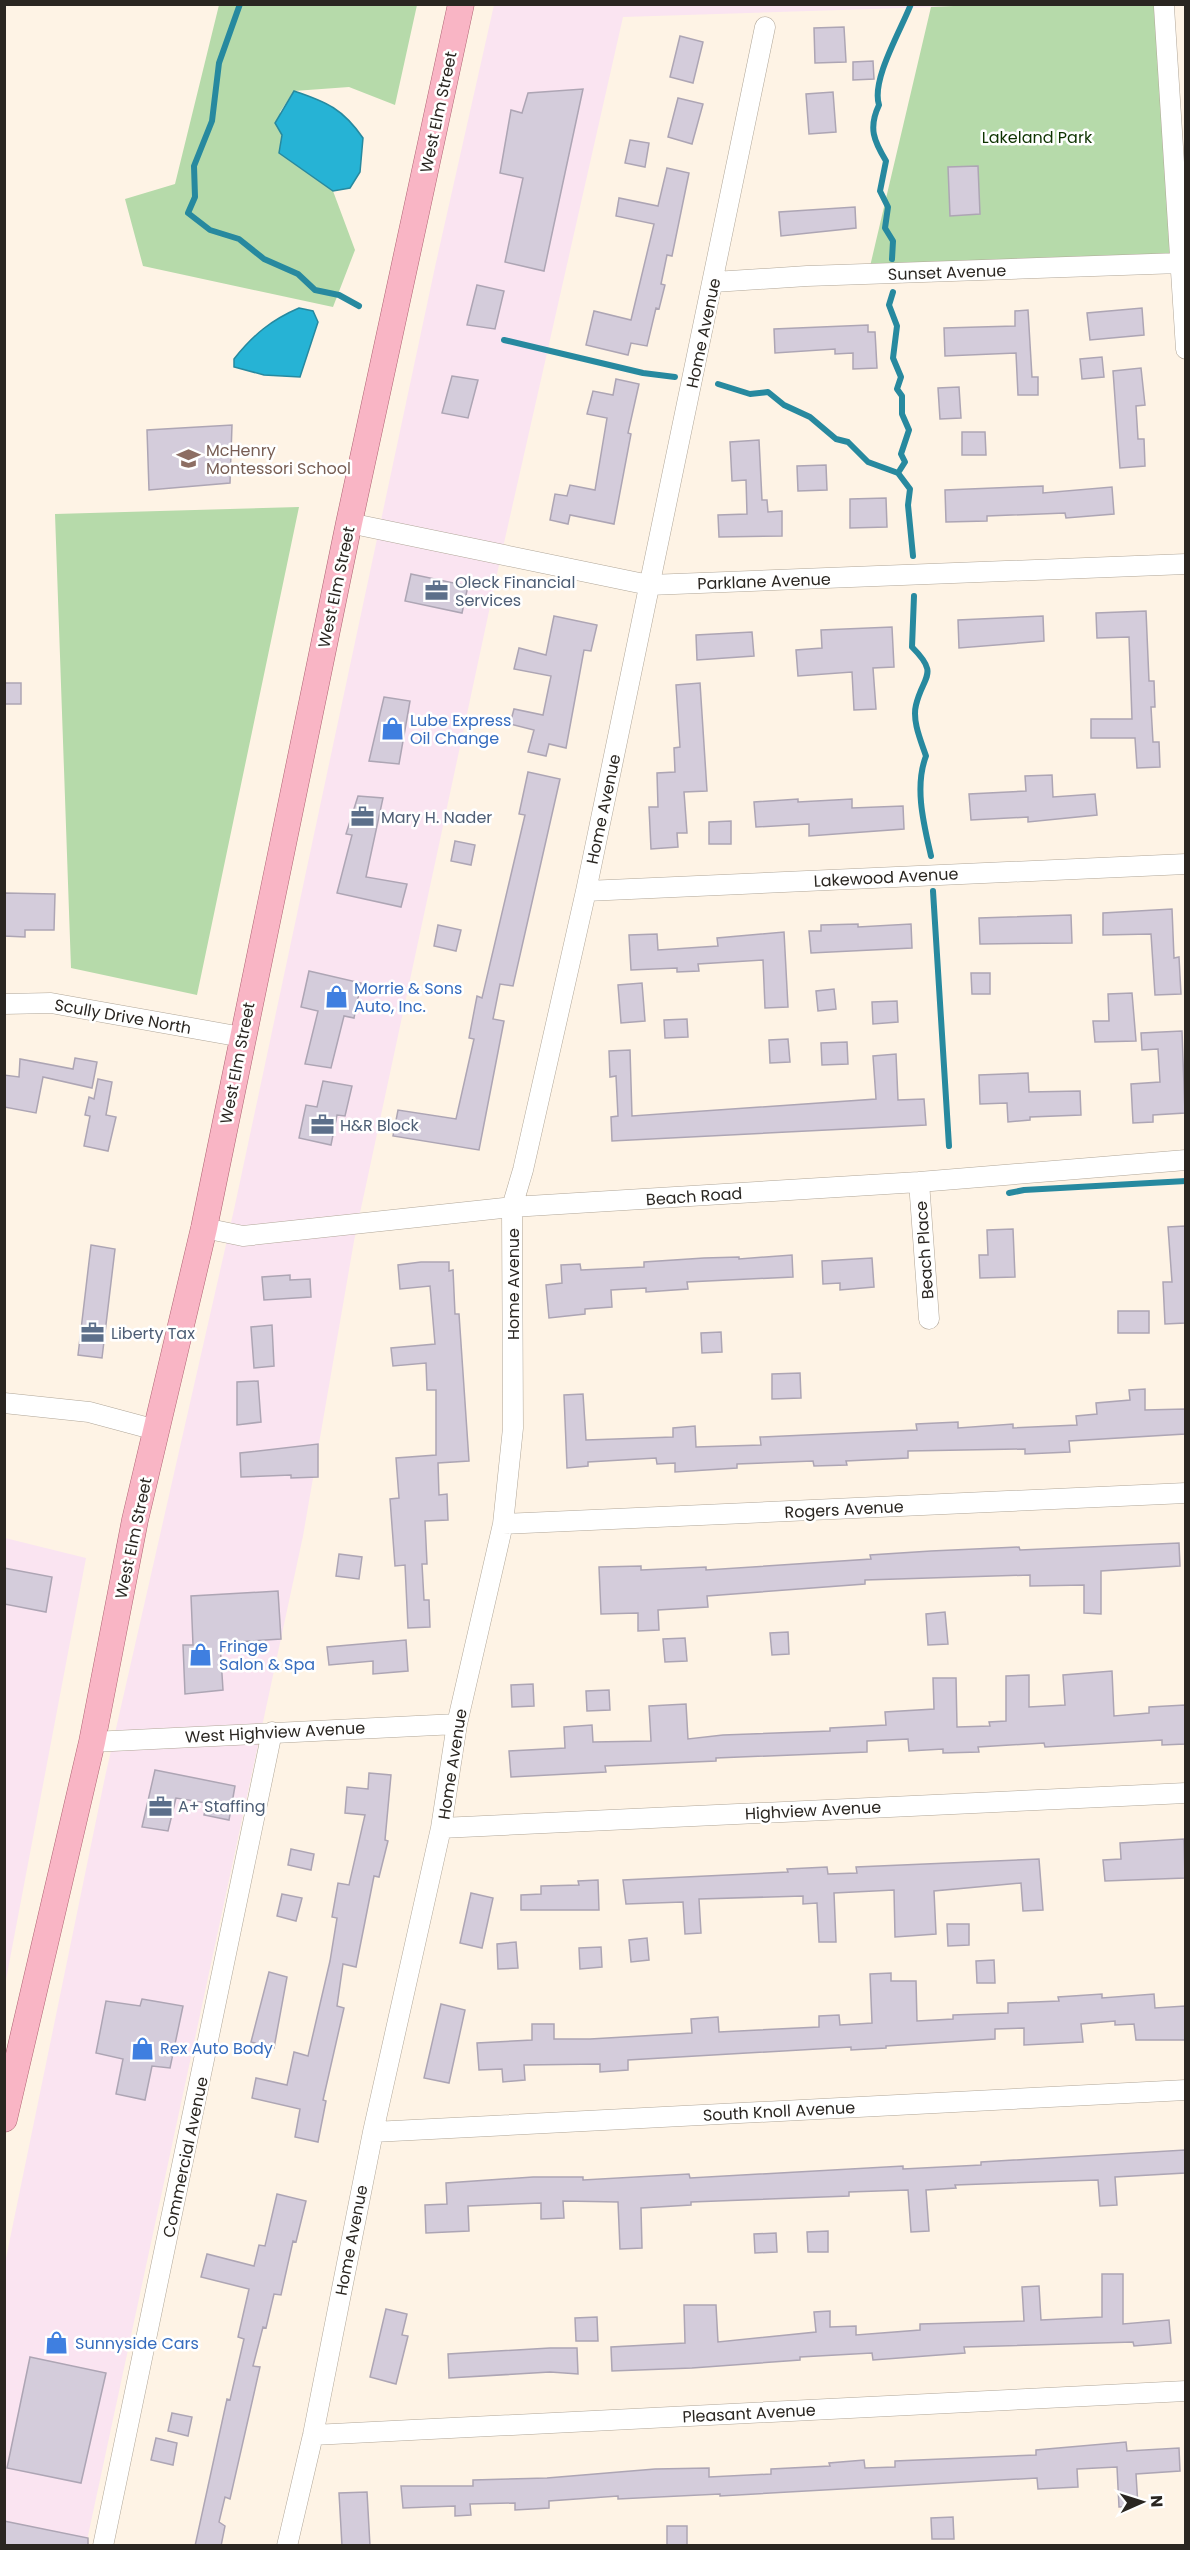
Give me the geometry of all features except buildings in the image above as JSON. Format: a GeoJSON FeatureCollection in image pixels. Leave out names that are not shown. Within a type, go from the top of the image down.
{"type":"FeatureCollection","features":[{"type":"Feature","properties":{"kind":"main road","name":"West Elm Street"},"geometry":{"type":"LineString","coordinates":[[4,2120],[92,1742],[135,1520],[204,1228],[349,523],[461,4]]}},
{"type":"Feature","properties":{"kind":"street"},"geometry":{"type":"LineString","coordinates":[[1164,7],[1179,158],[1180,263],[1185,349]]}},
{"type":"Feature","properties":{"kind":"street","name":"Home Avenue"},"geometry":{"type":"LineString","coordinates":[[287,2546],[313,2435],[373,2132],[441,1828],[457,1724],[503,1524],[513,1428],[512,1207],[523,1170],[586,891],[765,27]]}},
{"type":"Feature","properties":{"kind":"street","name":"Sunset Avenue"},"geometry":{"type":"LineString","coordinates":[[714,282],[807,276],[1180,263]]}},
{"type":"Feature","properties":{"kind":"street","name":"Parklane Avenue"},"geometry":{"type":"LineString","coordinates":[[349,523],[649,585],[1185,564]]}},
{"type":"Feature","properties":{"kind":"street","name":"Lakewood Avenue"},"geometry":{"type":"LineString","coordinates":[[586,891],[1185,864]]}},
{"type":"Feature","properties":{"kind":"street","name":"Scully Drive North"},"geometry":{"type":"LineString","coordinates":[[4,1004],[51,1003],[242,1037]]}},
{"type":"Feature","properties":{"kind":"street","name":"Beach Road"},"geometry":{"type":"LineString","coordinates":[[204,1228],[243,1236],[512,1207],[919,1182],[1185,1160]]}},
{"type":"Feature","properties":{"kind":"street","name":"Beach Place"},"geometry":{"type":"LineString","coordinates":[[919,1182],[929,1319]]}},
{"type":"Feature","properties":{"kind":"street"},"geometry":{"type":"LineString","coordinates":[[4,1404],[89,1412],[156,1430]]}},
{"type":"Feature","properties":{"kind":"street","name":"Rogers Avenue"},"geometry":{"type":"LineString","coordinates":[[503,1524],[1185,1493]]}},
{"type":"Feature","properties":{"kind":"street","name":"West Highview Avenue"},"geometry":{"type":"LineString","coordinates":[[92,1742],[457,1724]]}},
{"type":"Feature","properties":{"kind":"street","name":"Commercial Avenue"},"geometry":{"type":"LineString","coordinates":[[103,2546],[272,1732]]}},
{"type":"Feature","properties":{"kind":"street","name":"Highview Avenue"},"geometry":{"type":"LineString","coordinates":[[441,1828],[1185,1793]]}},
{"type":"Feature","properties":{"kind":"street","name":"South Knoll Avenue"},"geometry":{"type":"LineString","coordinates":[[373,2132],[1185,2090]]}},
{"type":"Feature","properties":{"kind":"street","name":"Pleasant Avenue"},"geometry":{"type":"LineString","coordinates":[[313,2435],[1185,2391]]}},
{"type":"Feature","properties":{"kind":"shaded area"},"geometry":{"type":"Polygon","coordinates":[[[494,5],[998,5],[623,17],[497,574],[354,1241],[303,1536],[86,2545],[5,2546],[5,2263],[105,1777],[235,1205],[435,267],[494,5]]]}},
{"type":"Feature","properties":{"kind":"shaded area"},"geometry":{"type":"Polygon","coordinates":[[[5,1538],[86,1558],[5,1985],[5,1538]]]}},
{"type":"Feature","properties":{"kind":"green space","name":"Lakeland Park"},"geometry":{"type":"Polygon","coordinates":[[[998,4],[1164,5],[1180,263],[868,275],[931,7],[998,4]]]}},
{"type":"Feature","properties":{"kind":"green space"},"geometry":{"type":"Polygon","coordinates":[[[219,5],[417,5],[395,105],[349,87],[294,91],[280,112],[282,135],[279,153],[333,191],[355,250],[333,307],[143,266],[125,199],[175,184],[219,5]]]}},
{"type":"Feature","properties":{"kind":"green space"},"geometry":{"type":"Polygon","coordinates":[[[299,507],[197,995],[71,968],[55,514],[299,507]]]}},
{"type":"Feature","properties":{"kind":"water"},"geometry":{"type":"Polygon","coordinates":[[[294,91],[316,99],[341,113],[363,138],[360,172],[350,188],[333,191],[279,153],[282,135],[275,123],[294,91]]]}},
{"type":"Feature","properties":{"kind":"water"},"geometry":{"type":"Polygon","coordinates":[[[299,308],[313,311],[318,322],[300,377],[264,375],[234,367],[234,359],[256,335],[271,323],[299,308]]]}},
{"type":"Feature","properties":{"kind":"waterway"},"geometry":{"type":"LineString","coordinates":[[240,4],[219,63],[212,121],[194,166],[195,197],[188,213],[210,230],[239,239],[264,259],[298,274],[315,290],[339,295],[359,306]]}},
{"type":"Feature","properties":{"kind":"waterway"},"geometry":{"type":"LineString","coordinates":[[892,259],[893,241],[885,228],[888,207],[880,191],[886,161],[878,147],[873,128],[879,105],[879,82],[888,55],[911,4]]}},
{"type":"Feature","properties":{"kind":"waterway"},"geometry":{"type":"LineString","coordinates":[[893,292],[889,305],[897,326],[893,358],[901,377],[897,389],[902,396],[902,414],[909,430],[901,454],[905,462],[898,473]]}},
{"type":"Feature","properties":{"kind":"waterway"},"geometry":{"type":"LineString","coordinates":[[504,340],[643,373],[675,377]]}},
{"type":"Feature","properties":{"kind":"waterway"},"geometry":{"type":"LineString","coordinates":[[718,384],[750,394],[768,392],[784,405],[810,417],[836,439],[848,442],[868,462],[898,473],[910,489],[908,505],[913,556]]}},
{"type":"Feature","properties":{"kind":"waterway"},"geometry":{"type":"LineString","coordinates":[[914,596],[912,647],[927,670],[916,705],[915,718],[926,756],[922,768],[920,793],[931,856]]}},
{"type":"Feature","properties":{"kind":"waterway"},"geometry":{"type":"LineString","coordinates":[[933,891],[949,1146]]}},
{"type":"Feature","properties":{"kind":"waterway"},"geometry":{"type":"LineString","coordinates":[[1009,1193],[1024,1190],[1186,1181]]}},
{"type":"Feature","properties":{"kind":"place","name":"McHenry Montessori School"},"geometry":{"type":"Point","coordinates":[188,459]}},
{"type":"Feature","properties":{"kind":"place","name":"Oleck Financial Services"},"geometry":{"type":"Point","coordinates":[437,591]}},
{"type":"Feature","properties":{"kind":"place","name":"Lube Express Oil Change"},"geometry":{"type":"Point","coordinates":[392,729]}},
{"type":"Feature","properties":{"kind":"place","name":"Mary H. Nader"},"geometry":{"type":"Point","coordinates":[363,817]}},
{"type":"Feature","properties":{"kind":"place","name":"Morrie & Sons Auto, Inc."},"geometry":{"type":"Point","coordinates":[336,997]}},
{"type":"Feature","properties":{"kind":"place","name":"H&R Block"},"geometry":{"type":"Point","coordinates":[322,1125]}},
{"type":"Feature","properties":{"kind":"place","name":"Liberty Tax"},"geometry":{"type":"Point","coordinates":[93,1333]}},
{"type":"Feature","properties":{"kind":"place","name":"Fringe Salon & Spa"},"geometry":{"type":"Point","coordinates":[201,1655]}},
{"type":"Feature","properties":{"kind":"place","name":"A+ Staffing"},"geometry":{"type":"Point","coordinates":[160,1806]}},
{"type":"Feature","properties":{"kind":"place","name":"Rex Auto Body"},"geometry":{"type":"Point","coordinates":[142,2048]}},
{"type":"Feature","properties":{"kind":"place","name":"Sunnyside Cars"},"geometry":{"type":"Point","coordinates":[57,2343]}}]}
